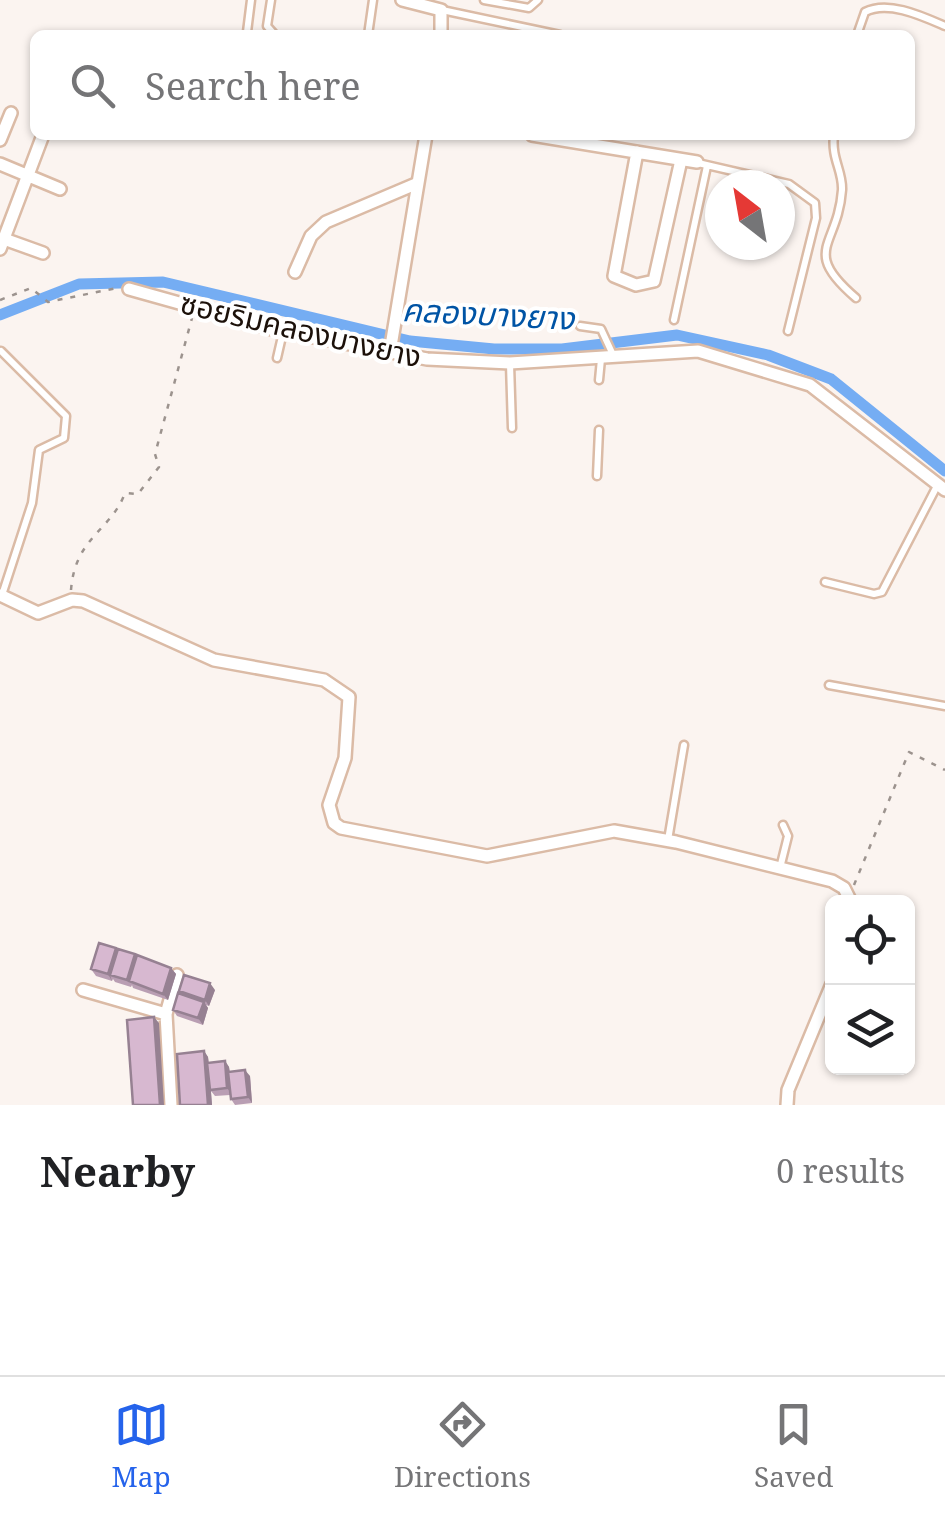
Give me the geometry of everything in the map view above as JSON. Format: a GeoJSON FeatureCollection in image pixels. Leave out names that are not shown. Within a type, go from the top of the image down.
{"type":"FeatureCollection","features":[{"type":"Feature","properties":{"kind":"street"},"geometry":{"type":"LineString","coordinates":[[402,0],[441,10],[441,30]]}},
{"type":"Feature","properties":{"kind":"street"},"geometry":{"type":"LineString","coordinates":[[0,140],[11,113]]}},
{"type":"Feature","properties":{"kind":"street"},"geometry":{"type":"LineString","coordinates":[[41,140],[2,244],[43,253]]}},
{"type":"Feature","properties":{"kind":"street"},"geometry":{"type":"LineString","coordinates":[[390,348],[425,140]]}},
{"type":"Feature","properties":{"kind":"street"},"geometry":{"type":"LineString","coordinates":[[563,140],[702,164]]}},
{"type":"Feature","properties":{"kind":"street"},"geometry":{"type":"LineString","coordinates":[[638,152],[614,276],[636,285],[654,281],[681,160]]}},
{"type":"Feature","properties":{"kind":"street"},"geometry":{"type":"LineString","coordinates":[[0,164],[60,189]]}},
{"type":"Feature","properties":{"kind":"street"},"geometry":{"type":"LineString","coordinates":[[296,272],[311,236],[326,222],[418,183]]}},
{"type":"Feature","properties":{"kind":"street","name":"ซอยริมคลองบางยาง"},"geometry":{"type":"LineString","coordinates":[[129,289],[283,332],[390,348],[426,359],[510,363],[698,351],[810,385],[941,488]]}},
{"type":"Feature","properties":{"kind":"street"},"geometry":{"type":"LineString","coordinates":[[1,595],[38,614],[72,600],[83,600],[214,660],[324,680],[345,690],[350,713],[345,758],[329,804],[334,823],[341,828],[487,856],[614,832],[668,840],[832,881],[846,895]]}},
{"type":"Feature","properties":{"kind":"street"},"geometry":{"type":"LineString","coordinates":[[172,1105],[166,1014],[177,975]]}},
{"type":"Feature","properties":{"kind":"street"},"geometry":{"type":"LineString","coordinates":[[787,1105],[788,1090],[832,985]]}},
{"type":"Feature","properties":{"kind":"street"},"geometry":{"type":"LineString","coordinates":[[83,990],[166,1014]]}},
{"type":"Feature","properties":{"kind":"lane"},"geometry":{"type":"LineString","coordinates":[[247,30],[251,0]]}},
{"type":"Feature","properties":{"kind":"lane"},"geometry":{"type":"LineString","coordinates":[[271,0],[267,26],[271,30]]}},
{"type":"Feature","properties":{"kind":"lane"},"geometry":{"type":"LineString","coordinates":[[369,30],[372,0]]}},
{"type":"Feature","properties":{"kind":"lane"},"geometry":{"type":"LineString","coordinates":[[484,0],[529,8],[538,0]]}},
{"type":"Feature","properties":{"kind":"lane"},"geometry":{"type":"LineString","coordinates":[[860,30],[865,12],[874,6],[901,10],[945,26]]}},
{"type":"Feature","properties":{"kind":"lane"},"geometry":{"type":"LineString","coordinates":[[441,10],[523,30]]}},
{"type":"Feature","properties":{"kind":"lane"},"geometry":{"type":"LineString","coordinates":[[834,140],[832,156],[842,190],[825,262],[832,278],[856,298]]}},
{"type":"Feature","properties":{"kind":"lane"},"geometry":{"type":"LineString","coordinates":[[674,320],[702,164],[789,184],[815,202],[816,218],[788,331]]}},
{"type":"Feature","properties":{"kind":"lane"},"geometry":{"type":"LineString","coordinates":[[580,326],[604,331],[609,355],[599,380]]}},
{"type":"Feature","properties":{"kind":"lane"},"geometry":{"type":"LineString","coordinates":[[277,358],[283,332]]}},
{"type":"Feature","properties":{"kind":"lane"},"geometry":{"type":"LineString","coordinates":[[1,351],[66,416],[64,438],[39,450],[29,514],[1,595]]}},
{"type":"Feature","properties":{"kind":"lane"},"geometry":{"type":"LineString","coordinates":[[510,363],[512,428]]}},
{"type":"Feature","properties":{"kind":"lane"},"geometry":{"type":"LineString","coordinates":[[597,476],[599,430]]}},
{"type":"Feature","properties":{"kind":"lane"},"geometry":{"type":"LineString","coordinates":[[825,582],[882,592],[941,488]]}},
{"type":"Feature","properties":{"kind":"lane"},"geometry":{"type":"LineString","coordinates":[[829,685],[945,706]]}},
{"type":"Feature","properties":{"kind":"lane"},"geometry":{"type":"LineString","coordinates":[[668,840],[684,745]]}},
{"type":"Feature","properties":{"kind":"lane"},"geometry":{"type":"LineString","coordinates":[[780,868],[788,836],[783,824]]}},
{"type":"Feature","properties":{"kind":"path"},"geometry":{"type":"LineString","coordinates":[[0,300],[32,288],[48,302],[114,288],[129,289]]}},
{"type":"Feature","properties":{"kind":"path"},"geometry":{"type":"LineString","coordinates":[[72,600],[74,575],[87,540],[120,509],[126,494],[138,494],[160,468],[156,454],[194,306]]}},
{"type":"Feature","properties":{"kind":"path"},"geometry":{"type":"LineString","coordinates":[[852,895],[909,752],[945,770]]}},
{"type":"Feature","properties":{"kind":"building"},"geometry":{"type":"Polygon","coordinates":[[[99,943],[116,948],[108,974],[91,969],[99,943]]]}},
{"type":"Feature","properties":{"kind":"building"},"geometry":{"type":"Polygon","coordinates":[[[118,949],[135,954],[127,980],[110,975],[118,949]]]}},
{"type":"Feature","properties":{"kind":"building"},"geometry":{"type":"Polygon","coordinates":[[[137,955],[171,968],[163,994],[129,981],[137,955]]]}},
{"type":"Feature","properties":{"kind":"building"},"geometry":{"type":"Polygon","coordinates":[[[184,975],[210,983],[205,1000],[179,991],[184,975]]]}},
{"type":"Feature","properties":{"kind":"building"},"geometry":{"type":"Polygon","coordinates":[[[178,993],[204,1002],[198,1018],[173,1010],[178,993]]]}},
{"type":"Feature","properties":{"kind":"building"},"geometry":{"type":"Polygon","coordinates":[[[154,1017],[160,1105],[133,1105],[127,1020],[154,1017]]]}},
{"type":"Feature","properties":{"kind":"building"},"geometry":{"type":"Polygon","coordinates":[[[204,1051],[208,1105],[180,1105],[177,1054],[204,1051]]]}},
{"type":"Feature","properties":{"kind":"building"},"geometry":{"type":"Polygon","coordinates":[[[225,1061],[227,1088],[210,1090],[207,1063],[225,1061]]]}},
{"type":"Feature","properties":{"kind":"building"},"geometry":{"type":"Polygon","coordinates":[[[245,1070],[248,1097],[231,1099],[228,1072],[245,1070]]]}},
{"type":"Feature","properties":{"kind":"waterway","name":"คลองบางยาง"},"geometry":{"type":"LineString","coordinates":[[0,315],[79,284],[163,282],[410,341],[494,349],[562,349],[677,335],[768,355],[831,379],[945,471]]}}]}
